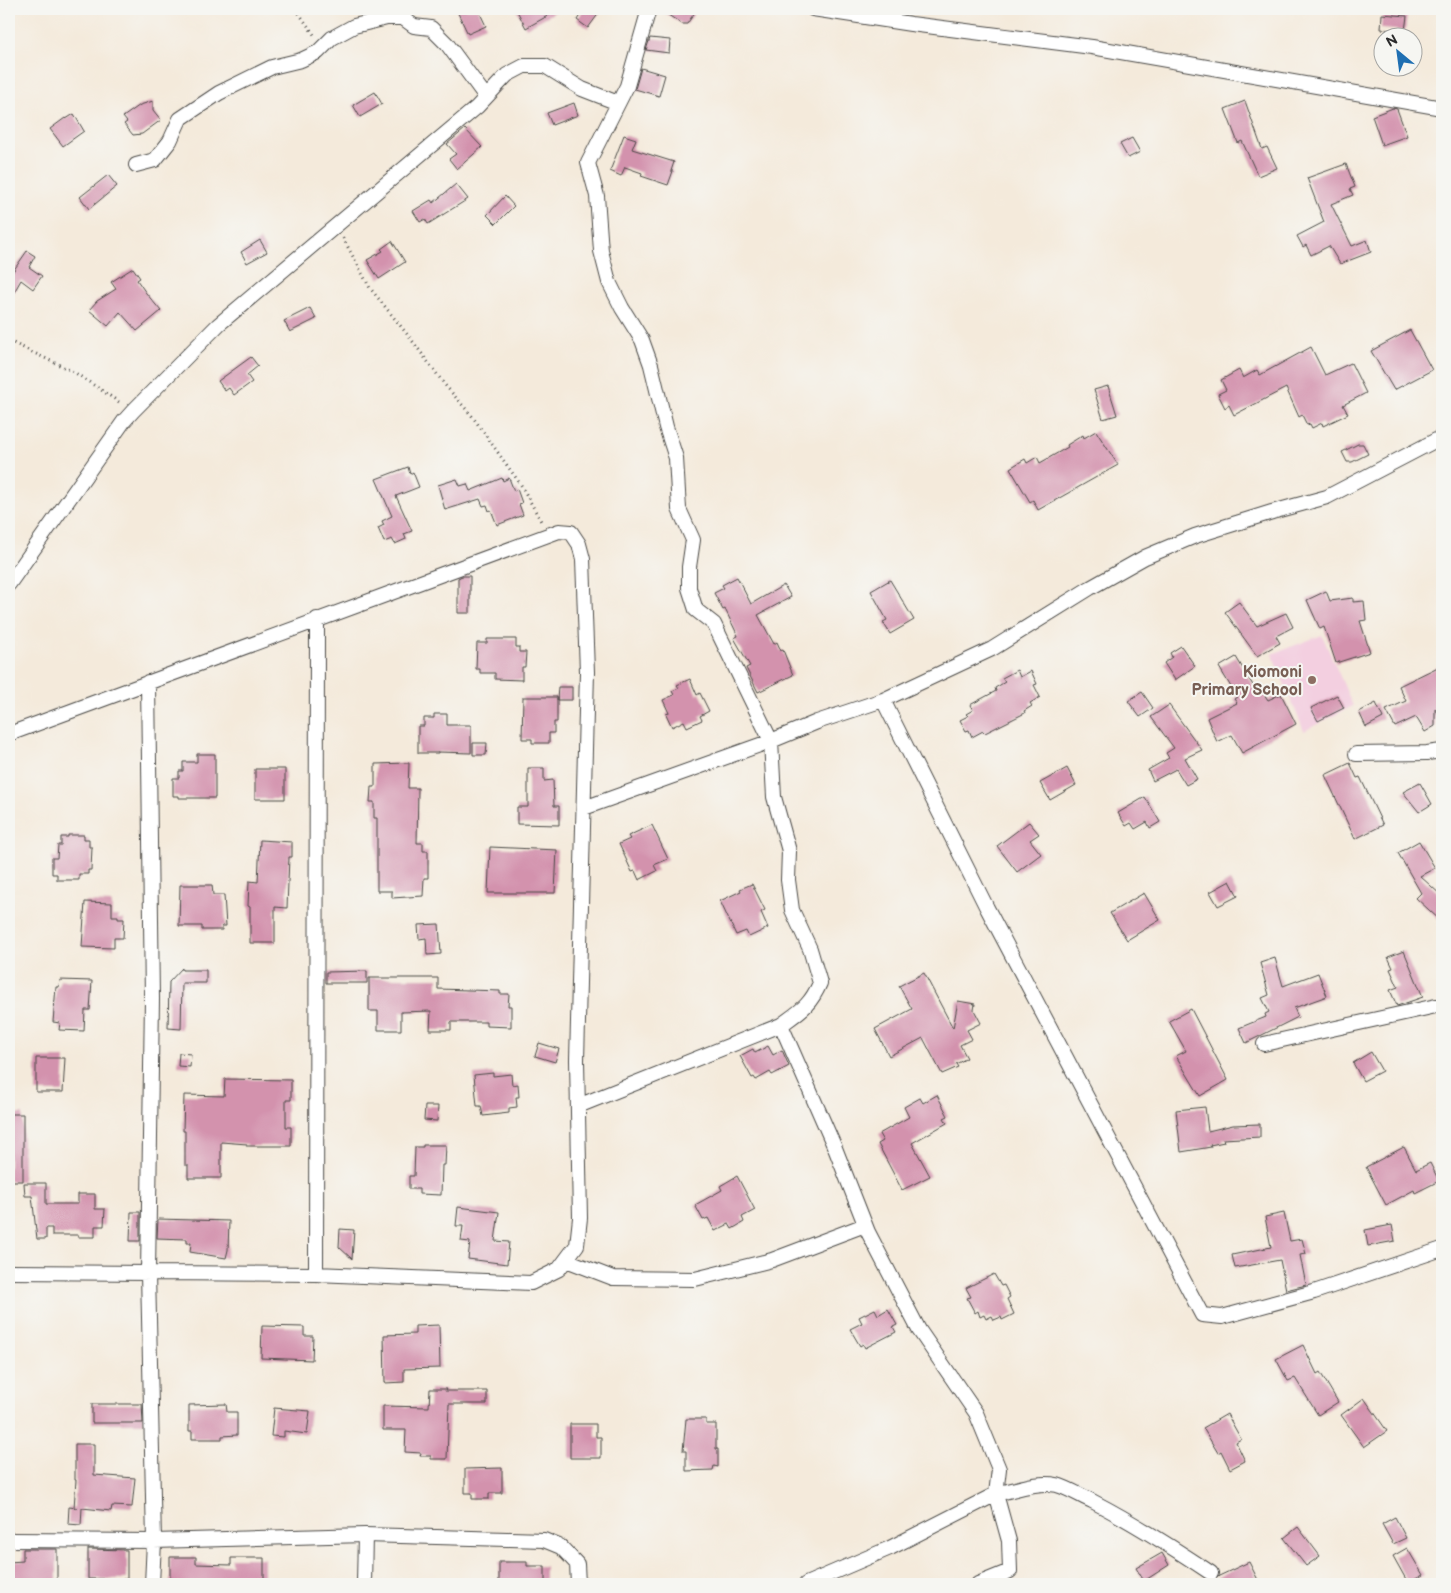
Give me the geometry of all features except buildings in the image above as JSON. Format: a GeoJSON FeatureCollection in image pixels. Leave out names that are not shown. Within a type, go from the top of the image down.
{"type":"FeatureCollection","features":[{"type":"Feature","properties":{"kind":"street"},"geometry":{"type":"LineString","coordinates":[[578,1106],[781,1025],[808,1005],[820,983],[810,949],[792,910],[788,880],[789,851],[774,797],[771,741],[714,624],[696,610],[689,588],[689,568],[693,540],[679,509],[676,458],[666,428],[651,365],[642,340],[622,308],[610,282],[601,251],[598,196],[588,163],[627,86],[649,9]]}},
{"type":"Feature","properties":{"kind":"street"},"geometry":{"type":"LineString","coordinates":[[813,9],[911,24],[1092,46],[1442,108]]}},
{"type":"Feature","properties":{"kind":"street"},"geometry":{"type":"LineString","coordinates":[[136,165],[155,160],[170,141],[180,119],[219,93],[272,67],[301,60],[318,52],[332,38],[354,26],[387,18],[403,18],[414,26],[431,28],[447,44],[486,98]]}},
{"type":"Feature","properties":{"kind":"street"},"geometry":{"type":"LineString","coordinates":[[9,584],[133,411],[218,325],[451,129],[486,98],[507,75],[524,66],[544,66],[582,89],[618,103]]}},
{"type":"Feature","properties":{"kind":"street"},"geometry":{"type":"LineString","coordinates":[[584,808],[771,741],[817,722],[884,700],[992,649],[1145,556],[1195,536],[1327,497],[1442,437]]}},
{"type":"Feature","properties":{"kind":"street"},"geometry":{"type":"LineString","coordinates":[[9,734],[559,530],[571,532],[579,544],[583,559],[587,672],[577,1060],[580,1218],[577,1246],[559,1269],[531,1283],[316,1274],[9,1272]]}},
{"type":"Feature","properties":{"kind":"street"},"geometry":{"type":"LineString","coordinates":[[316,1274],[317,619]]}},
{"type":"Feature","properties":{"kind":"street"},"geometry":{"type":"LineString","coordinates":[[148,682],[152,999],[148,1272],[154,1541],[152,1584]]}},
{"type":"Feature","properties":{"kind":"street"},"geometry":{"type":"LineString","coordinates":[[884,700],[987,908],[1202,1315],[1222,1317],[1314,1292],[1442,1249]]}},
{"type":"Feature","properties":{"kind":"street"},"geometry":{"type":"LineString","coordinates":[[1356,754],[1428,753],[1442,751]]}},
{"type":"Feature","properties":{"kind":"street"},"geometry":{"type":"LineString","coordinates":[[1264,1044],[1442,1006]]}},
{"type":"Feature","properties":{"kind":"street"},"geometry":{"type":"LineString","coordinates":[[781,1025],[866,1225],[920,1330],[976,1413],[999,1469],[996,1494],[1008,1541],[1010,1571],[978,1584]]}},
{"type":"Feature","properties":{"kind":"street"},"geometry":{"type":"LineString","coordinates":[[566,1260],[613,1278],[694,1279],[772,1260],[866,1225]]}},
{"type":"Feature","properties":{"kind":"street"},"geometry":{"type":"LineString","coordinates":[[806,1584],[890,1548],[996,1494],[1034,1485],[1056,1485],[1121,1516],[1211,1572]]}},
{"type":"Feature","properties":{"kind":"street"},"geometry":{"type":"LineString","coordinates":[[364,1584],[365,1535]]}},
{"type":"Feature","properties":{"kind":"street"},"geometry":{"type":"LineString","coordinates":[[9,1540],[154,1541],[365,1535],[544,1540],[561,1547],[577,1564],[578,1584]]}},
{"type":"Feature","properties":{"kind":"path"},"geometry":{"type":"LineString","coordinates":[[296,9],[323,47]]}},
{"type":"Feature","properties":{"kind":"path"},"geometry":{"type":"LineString","coordinates":[[336,224],[370,288],[445,385],[472,416],[521,485],[548,535]]}},
{"type":"Feature","properties":{"kind":"path"},"geometry":{"type":"LineString","coordinates":[[9,341],[74,372],[133,411]]}},
{"type":"Feature","properties":{"kind":"shaded area","name":"Kiomoni Primary School"},"geometry":{"type":"Polygon","coordinates":[[[1322,635],[1353,706],[1304,731],[1272,654],[1322,635]]]}},
{"type":"Feature","properties":{"kind":"place","name":"Kiomoni Primary School"},"geometry":{"type":"Point","coordinates":[1312,680]}}]}
